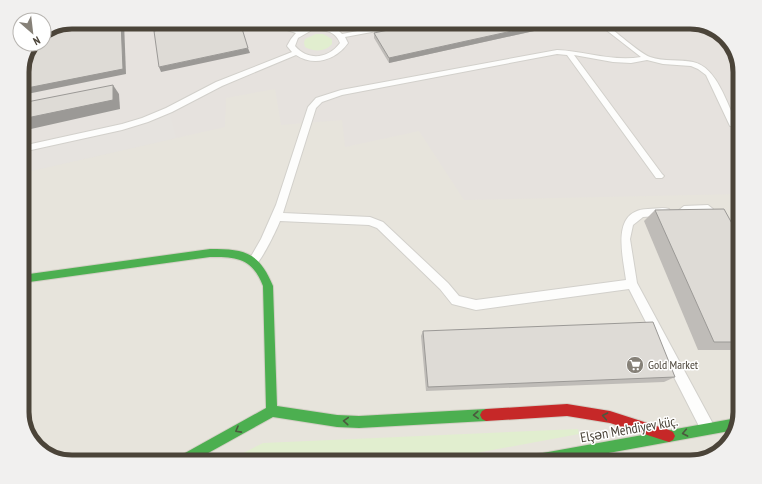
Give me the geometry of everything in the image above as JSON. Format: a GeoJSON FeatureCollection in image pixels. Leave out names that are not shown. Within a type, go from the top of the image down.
{"type":"FeatureCollection","features":[{"type":"Feature","properties":{"kind":"street"},"geometry":{"type":"LineString","coordinates":[[29,278],[210,253],[228,252],[254,260],[262,268],[268,286],[272,411]]}},
{"type":"Feature","properties":{"kind":"street"},"geometry":{"type":"LineString","coordinates":[[193,455],[272,411],[337,421],[359,422],[567,410],[610,417],[669,436]]}},
{"type":"Feature","properties":{"kind":"street","name":"Elşən Mehdiyev küç."},"geometry":{"type":"LineString","coordinates":[[564,455],[731,425]]}},
{"type":"Feature","properties":{"kind":"lane"},"geometry":{"type":"LineString","coordinates":[[290,29],[300,32]]}},
{"type":"Feature","properties":{"kind":"lane"},"geometry":{"type":"LineString","coordinates":[[308,29],[300,32],[293,38],[291,46],[295,53],[305,57],[317,59],[330,56],[339,50],[344,43],[342,36],[332,29]]}},
{"type":"Feature","properties":{"kind":"lane"},"geometry":{"type":"LineString","coordinates":[[342,36],[378,29]]}},
{"type":"Feature","properties":{"kind":"lane"},"geometry":{"type":"LineString","coordinates":[[608,29],[647,58],[663,62],[692,64],[701,67],[709,74],[733,124]]}},
{"type":"Feature","properties":{"kind":"lane"},"geometry":{"type":"LineString","coordinates":[[29,147],[122,127],[145,120],[175,107],[219,84],[295,53]]}},
{"type":"Feature","properties":{"kind":"lane"},"geometry":{"type":"LineString","coordinates":[[254,260],[266,243],[278,216],[305,123],[312,107],[319,100],[358,90],[535,55],[569,53],[613,60],[632,61],[647,58]]}},
{"type":"Feature","properties":{"kind":"lane"},"geometry":{"type":"LineString","coordinates":[[569,53],[659,176]]}},
{"type":"Feature","properties":{"kind":"lane"},"geometry":{"type":"LineString","coordinates":[[708,209],[641,213],[629,223],[625,239],[632,284],[708,428]]}},
{"type":"Feature","properties":{"kind":"lane"},"geometry":{"type":"LineString","coordinates":[[278,216],[370,221],[380,224],[444,286],[456,300],[476,305],[632,284]]}},
{"type":"Feature","properties":{"kind":"shaded area"},"geometry":{"type":"Polygon","coordinates":[[[66,29],[696,29],[707,32],[721,41],[726,48],[731,58],[733,69],[733,418],[730,429],[721,443],[707,452],[696,455],[66,455],[55,452],[41,443],[36,436],[31,426],[29,415],[29,69],[31,59],[37,52],[52,52],[52,38],[62,30],[66,29]]]}},
{"type":"Feature","properties":{"kind":"shaded area"},"geometry":{"type":"Polygon","coordinates":[[[66,29],[696,29],[707,32],[721,41],[731,58],[733,69],[733,194],[464,200],[419,131],[345,147],[342,120],[281,125],[275,89],[226,98],[225,127],[29,171],[29,69],[31,59],[37,52],[52,52],[52,38],[62,30],[66,29]]]}},
{"type":"Feature","properties":{"kind":"shaded area"},"geometry":{"type":"Polygon","coordinates":[[[169,110],[176,138],[29,171],[29,147],[122,127],[169,110]]]}},
{"type":"Feature","properties":{"kind":"green space"},"geometry":{"type":"Polygon","coordinates":[[[316,34],[323,34],[332,39],[332,44],[323,50],[312,50],[305,47],[305,39],[316,34]]]}},
{"type":"Feature","properties":{"kind":"green space"},"geometry":{"type":"Polygon","coordinates":[[[578,429],[579,434],[466,455],[240,455],[263,443],[578,429]]]}},
{"type":"Feature","properties":{"kind":"building"},"geometry":{"type":"Polygon","coordinates":[[[66,29],[121,29],[123,69],[29,88],[29,69],[33,53],[52,52],[52,34],[58,31],[66,29]]]}},
{"type":"Feature","properties":{"kind":"building"},"geometry":{"type":"Polygon","coordinates":[[[164,29],[242,29],[248,48],[159,67],[154,31],[164,29]]]}},
{"type":"Feature","properties":{"kind":"building"},"geometry":{"type":"Polygon","coordinates":[[[393,29],[521,29],[389,58],[374,33],[393,29]]]}},
{"type":"Feature","properties":{"kind":"building"},"geometry":{"type":"Polygon","coordinates":[[[113,85],[113,100],[29,118],[29,102],[113,85]]]}},
{"type":"Feature","properties":{"kind":"building"},"geometry":{"type":"Polygon","coordinates":[[[724,209],[733,225],[733,342],[714,342],[655,210],[724,209]]]}},
{"type":"Feature","properties":{"kind":"building"},"geometry":{"type":"Polygon","coordinates":[[[653,322],[675,377],[428,387],[423,331],[653,322]]]}},
{"type":"Feature","properties":{"kind":"traffic: fast"},"geometry":{"type":"LineString","coordinates":[[29,278],[210,253],[230,253],[246,258],[259,268],[268,286],[272,411]]}},
{"type":"Feature","properties":{"kind":"traffic: fast"},"geometry":{"type":"LineString","coordinates":[[193,455],[272,411],[337,421],[359,422],[486,415]]}},
{"type":"Feature","properties":{"kind":"traffic: fast"},"geometry":{"type":"LineString","coordinates":[[565,455],[731,425]]}},
{"type":"Feature","properties":{"kind":"traffic: jam"},"geometry":{"type":"LineString","coordinates":[[486,415],[567,410],[610,417],[669,436]]}},
{"type":"Feature","properties":{"kind":"place","name":"Gold Market"},"geometry":{"type":"Point","coordinates":[635,365]}}]}
